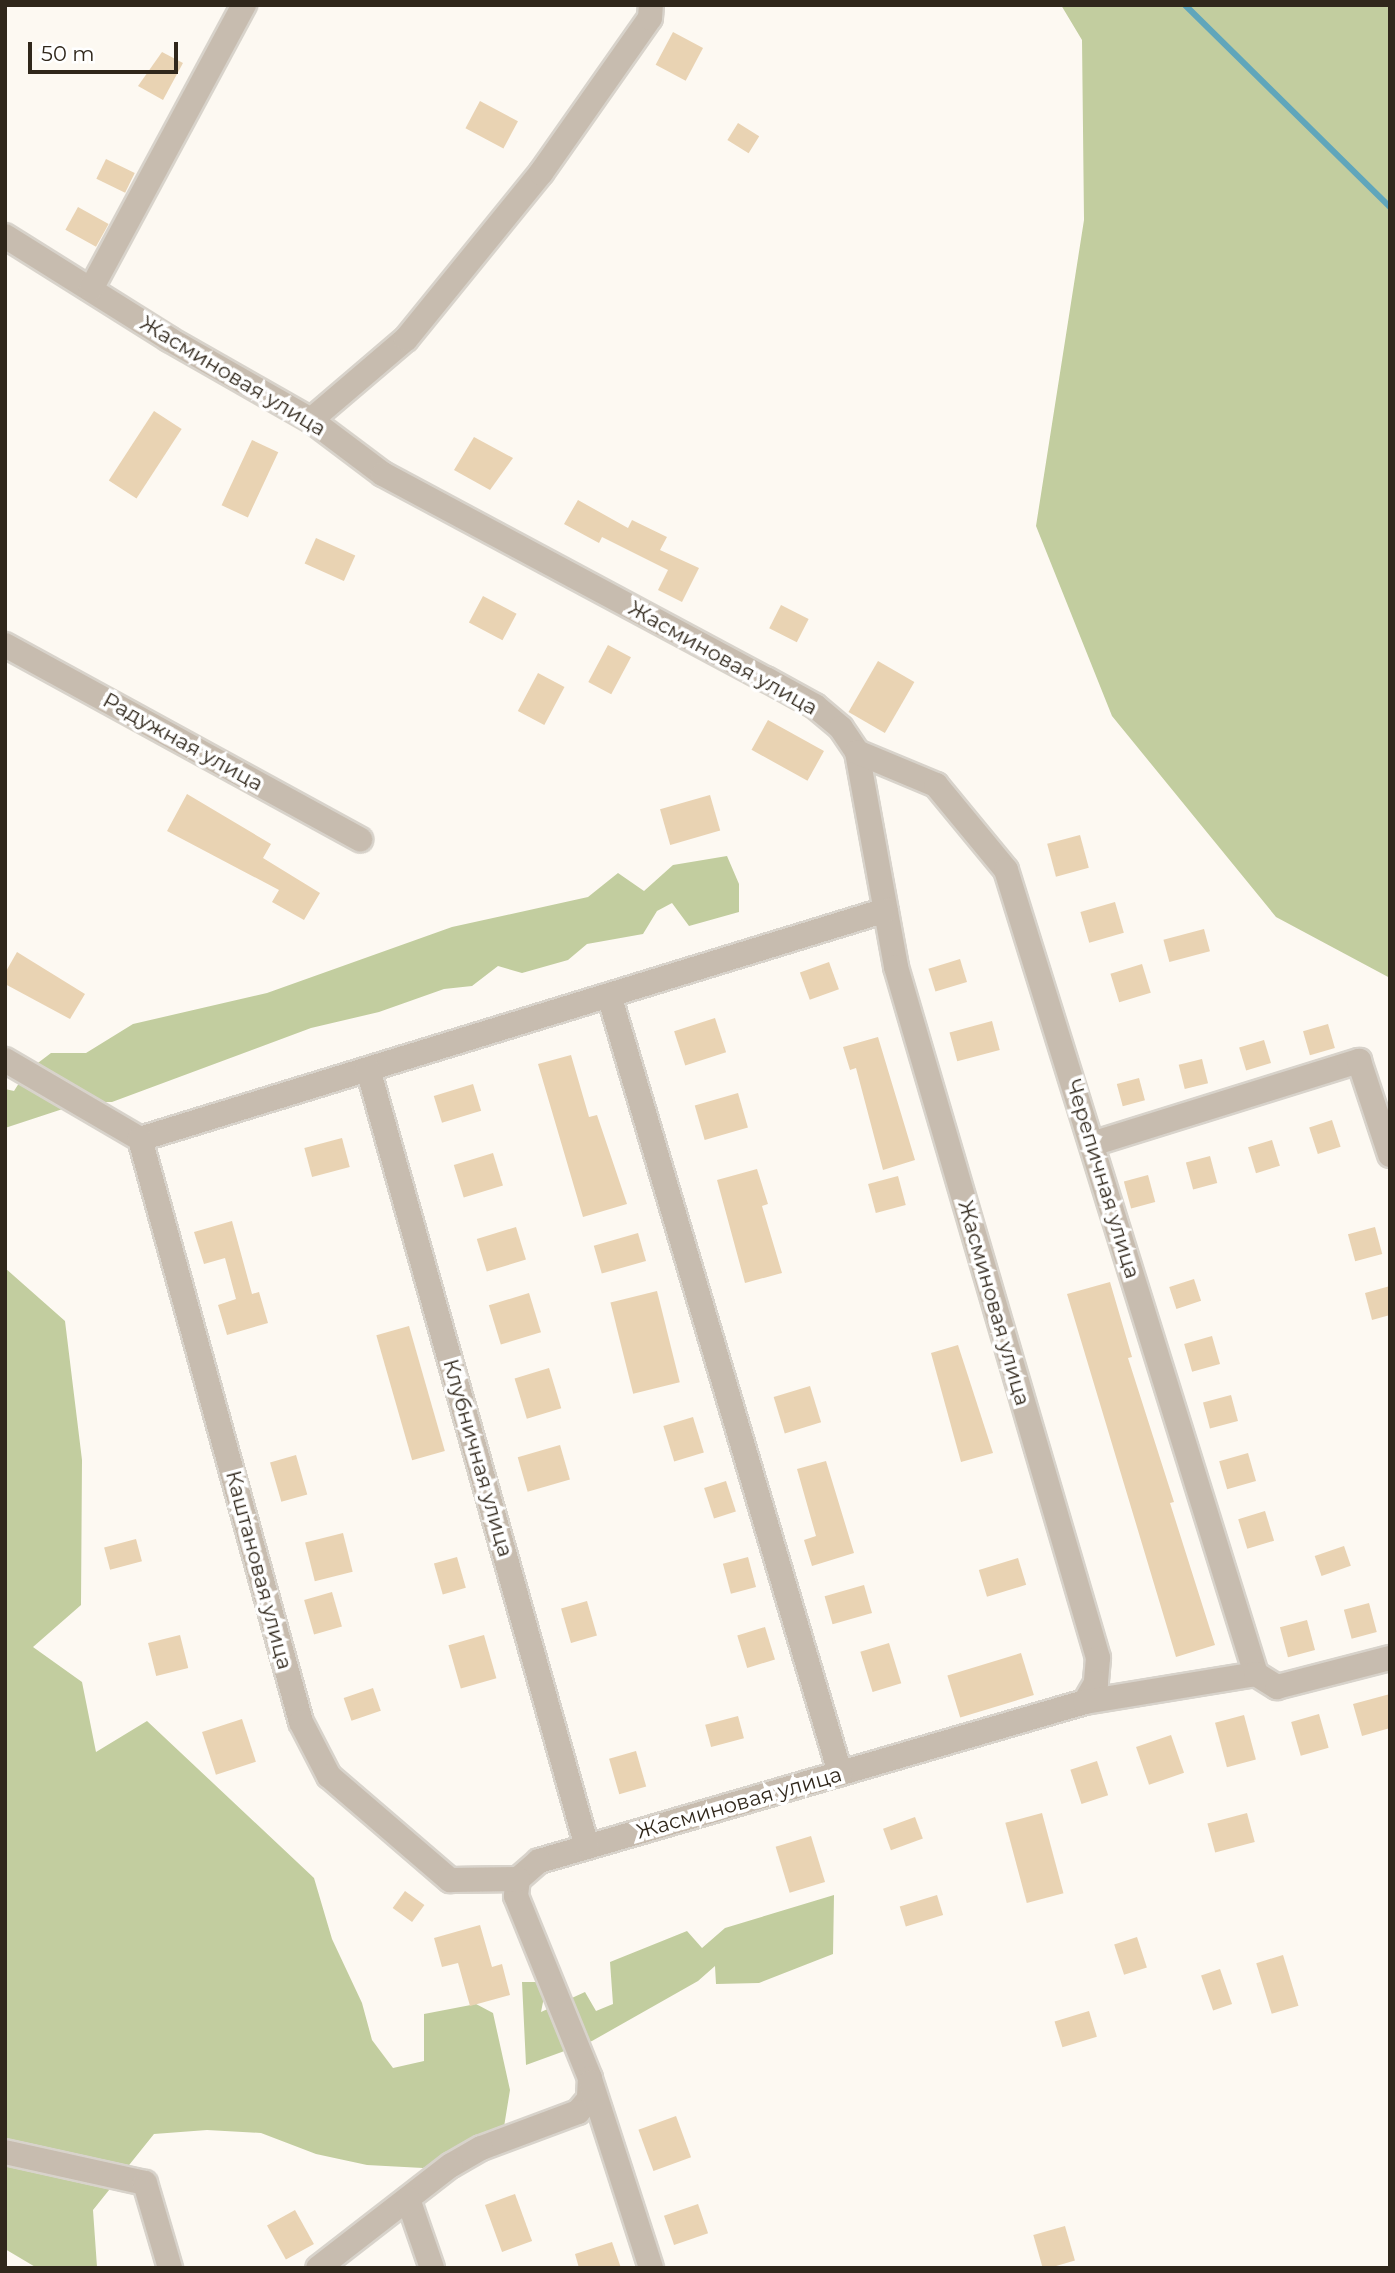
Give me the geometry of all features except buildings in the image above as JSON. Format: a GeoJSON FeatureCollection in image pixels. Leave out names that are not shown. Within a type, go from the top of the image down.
{"type":"FeatureCollection","features":[{"type":"Feature","properties":{"kind":"street"},"geometry":{"type":"LineString","coordinates":[[91,289],[244,5]]}},
{"type":"Feature","properties":{"kind":"street"},"geometry":{"type":"LineString","coordinates":[[311,420],[406,339],[541,173],[650,18],[651,5]]}},
{"type":"Feature","properties":{"kind":"street","name":"Жасминовая улица"},"geometry":{"type":"LineString","coordinates":[[5,236],[311,420],[383,474],[815,706],[841,728],[857,752],[896,967],[1098,1658],[1096,1683],[1085,1702],[539,1861],[518,1879]]}},
{"type":"Feature","properties":{"kind":"street","name":"Радужная улица"},"geometry":{"type":"LineString","coordinates":[[5,645],[360,839]]}},
{"type":"Feature","properties":{"kind":"street","name":"Черепичная улица"},"geometry":{"type":"LineString","coordinates":[[857,752],[936,785],[1006,870],[1256,1674]]}},
{"type":"Feature","properties":{"kind":"street"},"geometry":{"type":"LineString","coordinates":[[5,1060],[139,1139],[886,910]]}},
{"type":"Feature","properties":{"kind":"street"},"geometry":{"type":"LineString","coordinates":[[610,995],[840,1773]]}},
{"type":"Feature","properties":{"kind":"street"},"geometry":{"type":"LineString","coordinates":[[1092,1144],[1359,1061],[1390,1155]]}},
{"type":"Feature","properties":{"kind":"street","name":"Клубничная улица"},"geometry":{"type":"LineString","coordinates":[[368,1069],[587,1847]]}},
{"type":"Feature","properties":{"kind":"street","name":"Каштановая улица"},"geometry":{"type":"LineString","coordinates":[[139,1139],[301,1722],[329,1776],[450,1880],[518,1879]]}},
{"type":"Feature","properties":{"kind":"street"},"geometry":{"type":"LineString","coordinates":[[1085,1702],[1256,1674],[1277,1688],[1390,1658]]}},
{"type":"Feature","properties":{"kind":"street"},"geometry":{"type":"LineString","coordinates":[[518,1879],[516,1896],[590,2078],[651,2268]]}},
{"type":"Feature","properties":{"kind":"street"},"geometry":{"type":"LineString","coordinates":[[318,2268],[408,2199],[481,2148],[578,2112],[589,2099],[590,2078]]}},
{"type":"Feature","properties":{"kind":"street"},"geometry":{"type":"LineString","coordinates":[[5,2151],[145,2183],[170,2268]]}},
{"type":"Feature","properties":{"kind":"street"},"geometry":{"type":"LineString","coordinates":[[408,2199],[432,2268]]}},
{"type":"Feature","properties":{"kind":"green space"},"geometry":{"type":"Polygon","coordinates":[[[1061,5],[1390,5],[1390,978],[1276,917],[1112,716],[1036,526],[1084,220],[1082,40],[1061,5]]]}},
{"type":"Feature","properties":{"kind":"green space"},"geometry":{"type":"Polygon","coordinates":[[[727,856],[739,884],[739,912],[689,926],[672,903],[657,911],[643,934],[587,944],[568,960],[522,973],[498,966],[472,986],[444,989],[379,1012],[311,1028],[112,1102],[84,1102],[5,1128],[5,1089],[14,1091],[26,1072],[51,1053],[86,1053],[133,1024],[267,993],[452,927],[588,897],[618,873],[644,891],[673,865],[727,856]]]}},
{"type":"Feature","properties":{"kind":"green space"},"geometry":{"type":"Polygon","coordinates":[[[5,1268],[65,1321],[82,1460],[81,1605],[33,1647],[82,1682],[96,1752],[147,1721],[314,1878],[332,1939],[362,2003],[372,2040],[393,2068],[424,2061],[424,2014],[476,2004],[493,2013],[510,2090],[503,2133],[423,2168],[367,2165],[316,2154],[261,2133],[207,2130],[154,2134],[93,2210],[97,2267],[93,2268],[37,2268],[5,2249],[5,1268]]]}},
{"type":"Feature","properties":{"kind":"green space"},"geometry":{"type":"Polygon","coordinates":[[[834,1895],[833,1954],[759,1983],[716,1984],[715,1966],[698,1981],[592,2041],[526,2065],[522,1982],[547,1982],[541,2012],[585,1992],[596,2011],[613,2004],[610,1962],[687,1931],[702,1948],[725,1928],[834,1895]]]}},
{"type":"Feature","properties":{"kind":"waterway"},"geometry":{"type":"LineString","coordinates":[[1185,5],[1390,207]]}}]}
